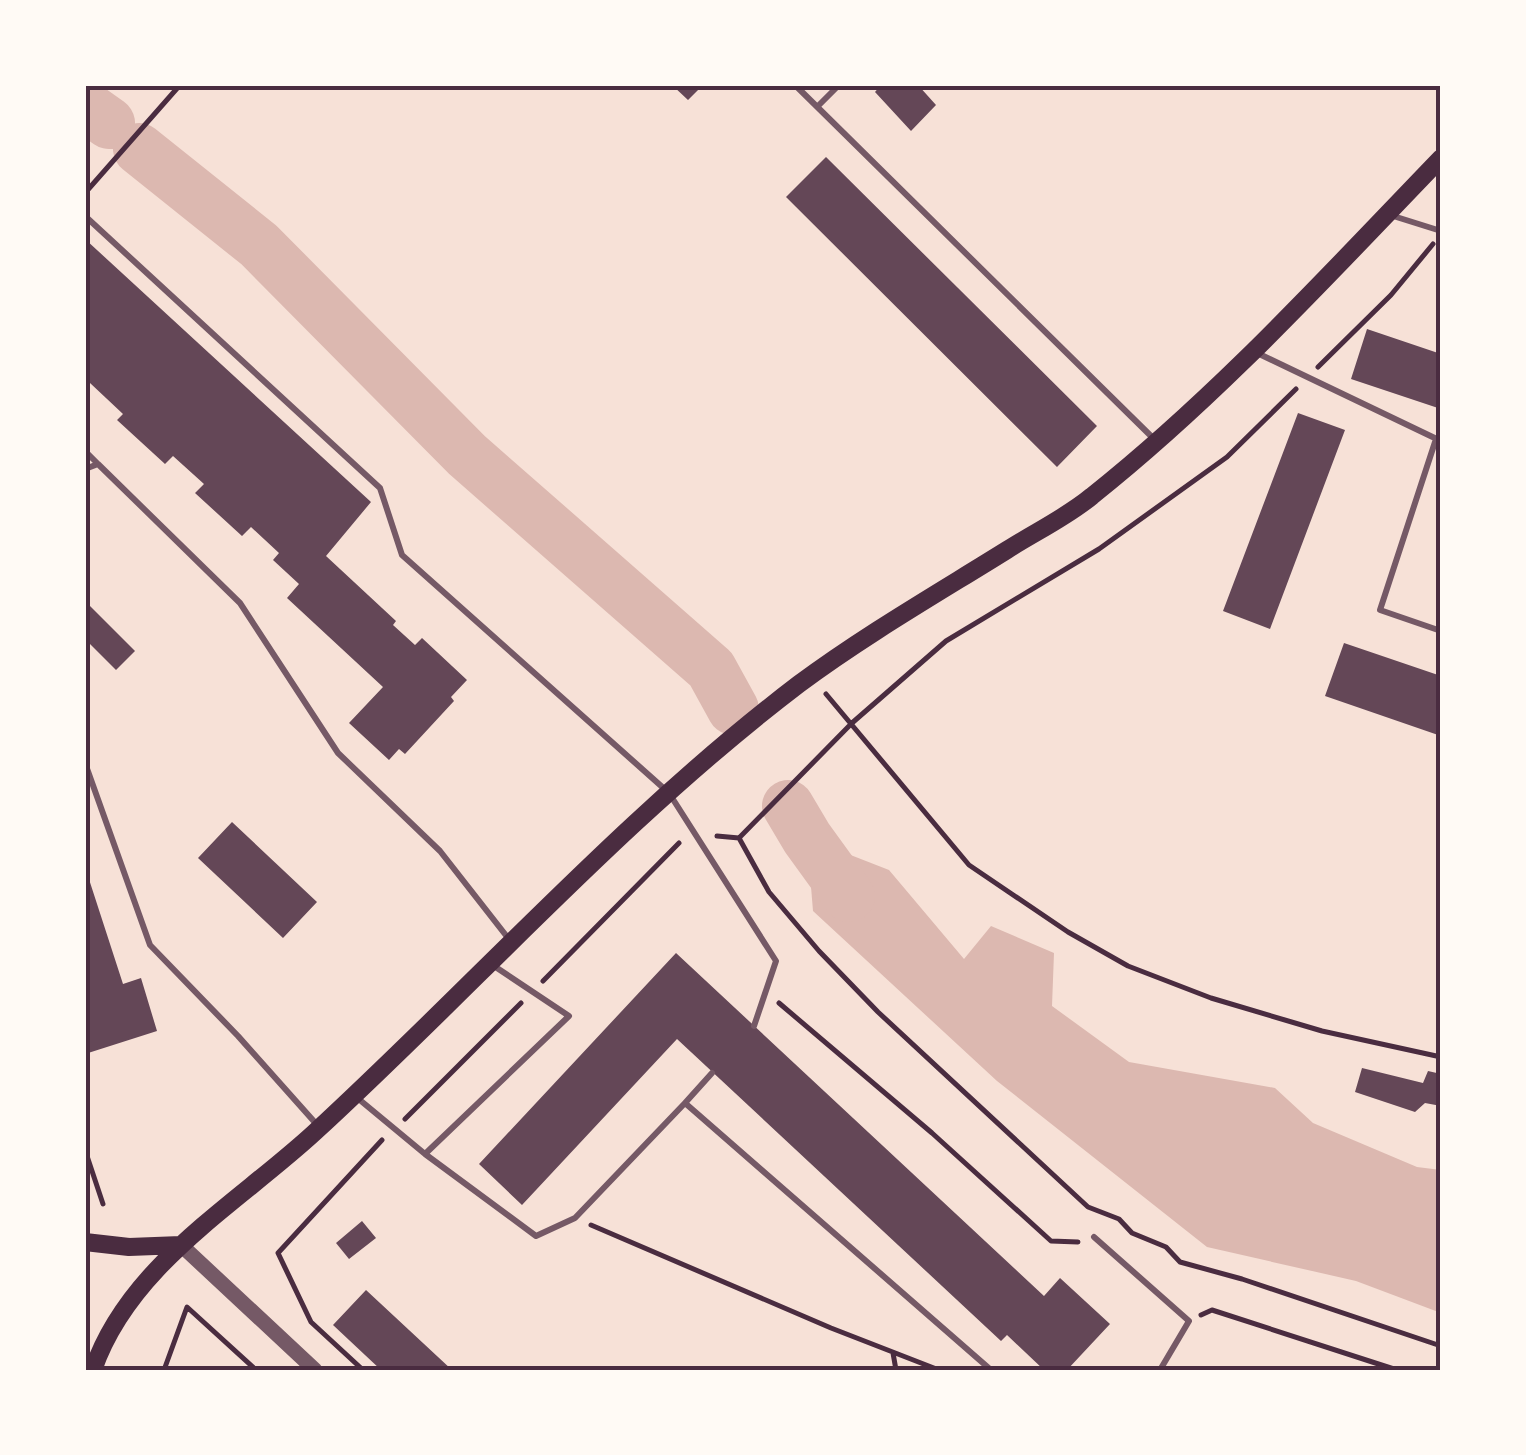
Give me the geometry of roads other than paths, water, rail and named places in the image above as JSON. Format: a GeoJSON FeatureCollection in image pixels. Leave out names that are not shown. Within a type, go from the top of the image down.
{"type":"FeatureCollection","features":[{"type":"Feature","properties":{"kind":"main road"},"geometry":{"type":"LineString","coordinates":[[93,1370],[102,1346],[131,1300],[181,1245],[320,1128],[488,962],[669,793],[810,677],[1088,500],[1254,351],[1441,158]]}},
{"type":"Feature","properties":{"kind":"main road"},"geometry":{"type":"LineString","coordinates":[[85,1242],[129,1247],[181,1245]]}},
{"type":"Feature","properties":{"kind":"street"},"geometry":{"type":"LineString","coordinates":[[181,1245],[315,1370]]}},
{"type":"Feature","properties":{"kind":"lane"},"geometry":{"type":"LineString","coordinates":[[795,85],[1156,442]]}},
{"type":"Feature","properties":{"kind":"lane"},"geometry":{"type":"LineString","coordinates":[[817,107],[839,85]]}},
{"type":"Feature","properties":{"kind":"lane"},"geometry":{"type":"LineString","coordinates":[[1387,214],[1439,235]]}},
{"type":"Feature","properties":{"kind":"lane"},"geometry":{"type":"LineString","coordinates":[[85,216],[380,488],[402,555],[669,793],[776,961],[754,1026]]}},
{"type":"Feature","properties":{"kind":"lane"},"geometry":{"type":"LineString","coordinates":[[1254,351],[1439,440],[1380,610],[1441,632]]}},
{"type":"Feature","properties":{"kind":"lane"},"geometry":{"type":"LineString","coordinates":[[85,452],[240,603],[338,753],[440,850],[511,941]]}},
{"type":"Feature","properties":{"kind":"lane"},"geometry":{"type":"LineString","coordinates":[[85,469],[98,464]]}},
{"type":"Feature","properties":{"kind":"lane"},"geometry":{"type":"LineString","coordinates":[[85,763],[150,946],[320,1128]]}},
{"type":"Feature","properties":{"kind":"lane"},"geometry":{"type":"LineString","coordinates":[[425,1154],[570,1016],[488,962]]}},
{"type":"Feature","properties":{"kind":"lane"},"geometry":{"type":"LineString","coordinates":[[354,1096],[536,1236],[575,1218],[712,1072]]}},
{"type":"Feature","properties":{"kind":"lane"},"geometry":{"type":"LineString","coordinates":[[685,1103],[991,1370]]}},
{"type":"Feature","properties":{"kind":"lane"},"geometry":{"type":"LineString","coordinates":[[1094,1238],[1190,1321],[1160,1370]]}},
{"type":"Feature","properties":{"kind":"waterway"},"geometry":{"type":"LineString","coordinates":[[85,106],[109,123]]}},
{"type":"Feature","properties":{"kind":"waterway"},"geometry":{"type":"LineString","coordinates":[[139,149],[259,245],[467,455],[711,669],[733,709]]}},
{"type":"Feature","properties":{"kind":"waterway"},"geometry":{"type":"LineString","coordinates":[[788,806],[849,896]]}}]}
